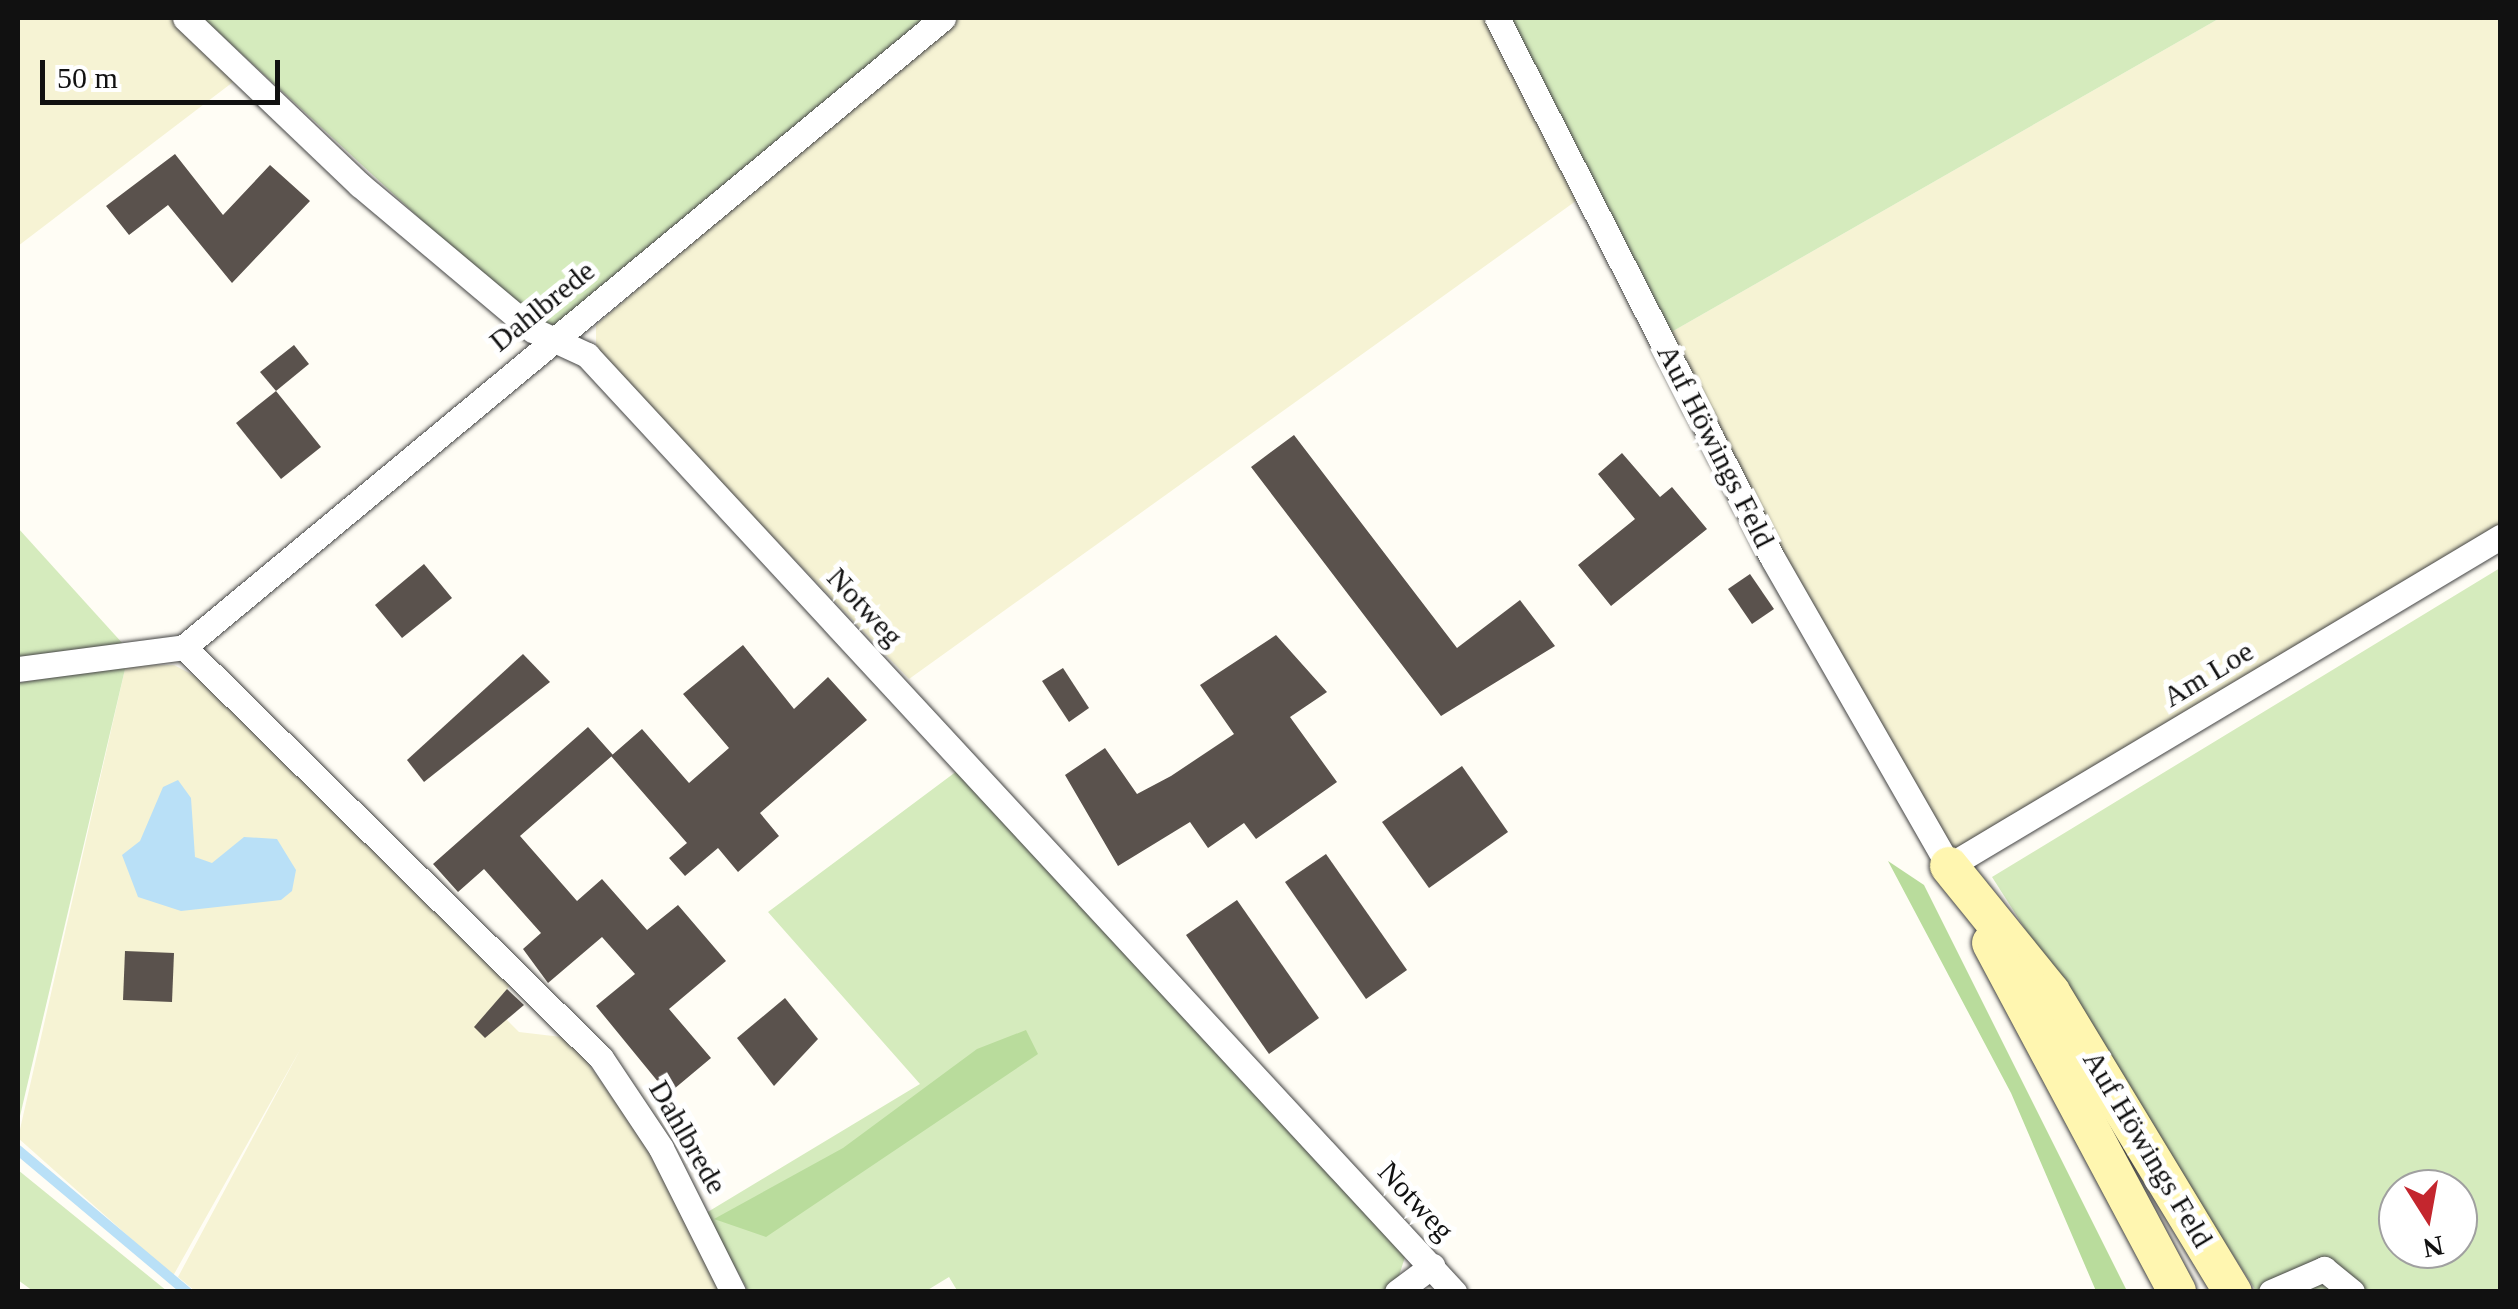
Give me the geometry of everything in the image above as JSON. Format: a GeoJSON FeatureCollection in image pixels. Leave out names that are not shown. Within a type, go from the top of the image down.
{"type":"FeatureCollection","features":[{"type":"Feature","properties":{"kind":"main road","name":"Auf Höwings Feld"},"geometry":{"type":"LineString","coordinates":[[1949,866],[2178,1292]]}},
{"type":"Feature","properties":{"kind":"main road","name":"Auf Höwings Feld"},"geometry":{"type":"LineString","coordinates":[[1949,866],[2051,992],[2233,1292]]}},
{"type":"Feature","properties":{"kind":"street","name":"Notweg"},"geometry":{"type":"LineString","coordinates":[[186,18],[360,185],[533,330],[558,336],[601,369],[1454,1292]]}},
{"type":"Feature","properties":{"kind":"street","name":"Dahlbrede"},"geometry":{"type":"LineString","coordinates":[[734,1292],[662,1148],[602,1058],[184,647],[943,18]]}},
{"type":"Feature","properties":{"kind":"street","name":"Auf Höwings Feld"},"geometry":{"type":"LineString","coordinates":[[1497,18],[1774,559],[1949,866]]}},
{"type":"Feature","properties":{"kind":"street","name":"Am Loe"},"geometry":{"type":"LineString","coordinates":[[1949,866],[2500,537]]}},
{"type":"Feature","properties":{"kind":"street"},"geometry":{"type":"LineString","coordinates":[[18,669],[184,647]]}},
{"type":"Feature","properties":{"kind":"street"},"geometry":{"type":"LineString","coordinates":[[1396,1292],[1432,1266]]}},
{"type":"Feature","properties":{"kind":"street"},"geometry":{"type":"LineString","coordinates":[[2272,1292],[2324,1268],[2352,1292]]}},
{"type":"Feature","properties":{"kind":"shaded area"},"geometry":{"type":"Polygon","coordinates":[[[18,18],[173,18],[237,79],[18,246],[18,18]]]}},
{"type":"Feature","properties":{"kind":"shaded area"},"geometry":{"type":"Polygon","coordinates":[[[954,18],[1497,18],[1587,193],[909,679],[612,369],[596,345],[596,325],[954,18]]]}},
{"type":"Feature","properties":{"kind":"shaded area"},"geometry":{"type":"Polygon","coordinates":[[[2220,18],[2500,18],[2500,537],[1949,866],[1661,338],[2220,18]]]}},
{"type":"Feature","properties":{"kind":"shaded area"},"geometry":{"type":"Polygon","coordinates":[[[126,665],[174,665],[208,683],[513,982],[493,1006],[519,1032],[570,1038],[651,1152],[722,1291],[195,1291],[178,1277],[301,1048],[173,1276],[18,1138],[126,665]]]}},
{"type":"Feature","properties":{"kind":"green space"},"geometry":{"type":"Polygon","coordinates":[[[203,18],[939,18],[558,328],[533,323],[203,18]]]}},
{"type":"Feature","properties":{"kind":"green space"},"geometry":{"type":"Polygon","coordinates":[[[1497,18],[2220,18],[1661,338],[1497,18]]]}},
{"type":"Feature","properties":{"kind":"green space"},"geometry":{"type":"Polygon","coordinates":[[[18,528],[124,645],[18,664],[18,528]]]}},
{"type":"Feature","properties":{"kind":"green space"},"geometry":{"type":"Polygon","coordinates":[[[2500,568],[2500,1291],[2256,1291],[1992,877],[2500,568]]]}},
{"type":"Feature","properties":{"kind":"green space"},"geometry":{"type":"Polygon","coordinates":[[[126,665],[20,1116],[18,1120],[18,683],[126,665]]]}},
{"type":"Feature","properties":{"kind":"green space"},"geometry":{"type":"Polygon","coordinates":[[[957,771],[1406,1254],[1397,1282],[1384,1292],[958,1292],[949,1277],[926,1291],[748,1291],[706,1213],[920,1084],[768,912],[957,771]]]}},
{"type":"Feature","properties":{"kind":"green space"},"geometry":{"type":"Polygon","coordinates":[[[1888,861],[1924,885],[2127,1291],[2096,1291],[2011,1093],[1888,861]]]}},
{"type":"Feature","properties":{"kind":"green space"},"geometry":{"type":"Polygon","coordinates":[[[1026,1030],[1038,1054],[766,1237],[714,1219],[843,1148],[977,1049],[1026,1030]]]}},
{"type":"Feature","properties":{"kind":"green space"},"geometry":{"type":"Polygon","coordinates":[[[18,1170],[167,1291],[33,1291],[18,1280],[18,1170]]]}},
{"type":"Feature","properties":{"kind":"water"},"geometry":{"type":"Polygon","coordinates":[[[178,780],[191,798],[195,857],[212,863],[244,837],[277,839],[296,870],[292,891],[281,900],[181,911],[138,897],[122,855],[140,841],[163,787],[178,780]]]}},
{"type":"Feature","properties":{"kind":"building"},"geometry":{"type":"Polygon","coordinates":[[[175,154],[223,215],[270,165],[310,201],[232,283],[168,205],[129,235],[106,206],[175,154]]]}},
{"type":"Feature","properties":{"kind":"building"},"geometry":{"type":"Polygon","coordinates":[[[294,345],[309,364],[276,391],[260,372],[294,345]]]}},
{"type":"Feature","properties":{"kind":"building"},"geometry":{"type":"Polygon","coordinates":[[[276,391],[321,447],[281,479],[236,423],[276,391]]]}},
{"type":"Feature","properties":{"kind":"building"},"geometry":{"type":"Polygon","coordinates":[[[1294,435],[1457,648],[1520,600],[1555,646],[1441,716],[1251,467],[1294,435]]]}},
{"type":"Feature","properties":{"kind":"building"},"geometry":{"type":"Polygon","coordinates":[[[1622,453],[1660,497],[1672,487],[1707,529],[1611,606],[1578,565],[1635,519],[1598,474],[1622,453]]]}},
{"type":"Feature","properties":{"kind":"building"},"geometry":{"type":"Polygon","coordinates":[[[424,564],[452,598],[402,638],[375,605],[424,564]]]}},
{"type":"Feature","properties":{"kind":"building"},"geometry":{"type":"Polygon","coordinates":[[[1750,574],[1774,609],[1752,624],[1728,589],[1750,574]]]}},
{"type":"Feature","properties":{"kind":"building"},"geometry":{"type":"Polygon","coordinates":[[[1276,635],[1327,692],[1290,717],[1337,782],[1256,839],[1244,823],[1208,848],[1190,822],[1118,866],[1065,775],[1105,748],[1137,794],[1171,776],[1234,734],[1200,685],[1276,635]]]}},
{"type":"Feature","properties":{"kind":"building"},"geometry":{"type":"Polygon","coordinates":[[[743,645],[794,709],[828,677],[867,720],[760,813],[779,836],[738,872],[718,848],[685,876],[669,858],[687,843],[611,756],[642,729],[689,783],[729,748],[683,694],[743,645]]]}},
{"type":"Feature","properties":{"kind":"building"},"geometry":{"type":"Polygon","coordinates":[[[523,654],[550,682],[424,782],[407,760],[523,654]]]}},
{"type":"Feature","properties":{"kind":"building"},"geometry":{"type":"Polygon","coordinates":[[[1063,668],[1089,708],[1069,722],[1042,681],[1063,668]]]}},
{"type":"Feature","properties":{"kind":"building"},"geometry":{"type":"Polygon","coordinates":[[[588,727],[613,755],[520,836],[577,901],[602,879],[647,930],[678,905],[726,961],[669,1009],[711,1058],[668,1094],[596,1006],[635,974],[602,937],[548,983],[523,949],[541,933],[484,869],[458,892],[433,864],[588,727]]]}},
{"type":"Feature","properties":{"kind":"building"},"geometry":{"type":"Polygon","coordinates":[[[1462,766],[1508,832],[1429,888],[1382,822],[1462,766]]]}},
{"type":"Feature","properties":{"kind":"building"},"geometry":{"type":"Polygon","coordinates":[[[1326,854],[1407,970],[1366,999],[1285,882],[1326,854]]]}},
{"type":"Feature","properties":{"kind":"building"},"geometry":{"type":"Polygon","coordinates":[[[1237,900],[1319,1018],[1269,1054],[1186,935],[1237,900]]]}},
{"type":"Feature","properties":{"kind":"building"},"geometry":{"type":"Polygon","coordinates":[[[125,951],[174,953],[172,1002],[123,1000],[125,951]]]}},
{"type":"Feature","properties":{"kind":"building"},"geometry":{"type":"Polygon","coordinates":[[[507,989],[524,1005],[485,1038],[474,1027],[507,989]]]}},
{"type":"Feature","properties":{"kind":"building"},"geometry":{"type":"Polygon","coordinates":[[[785,998],[818,1039],[774,1086],[737,1038],[785,998]]]}},
{"type":"Feature","properties":{"kind":"waterway"},"geometry":{"type":"LineString","coordinates":[[18,1150],[187,1292]]}}]}
